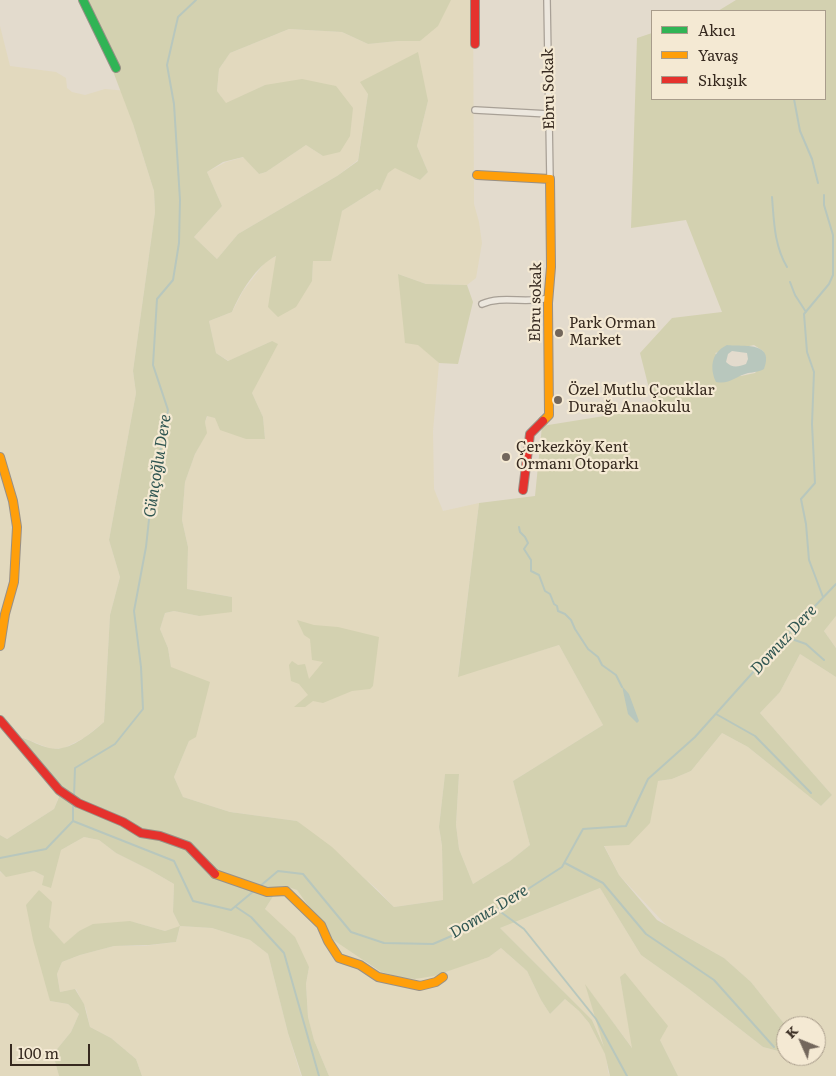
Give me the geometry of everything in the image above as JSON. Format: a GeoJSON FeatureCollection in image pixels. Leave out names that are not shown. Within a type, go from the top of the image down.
{"type":"FeatureCollection","features":[{"type":"Feature","properties":{"kind":"street"},"geometry":{"type":"LineString","coordinates":[[83,0],[116,68]]}},
{"type":"Feature","properties":{"kind":"street"},"geometry":{"type":"LineString","coordinates":[[474,0],[475,44]]}},
{"type":"Feature","properties":{"kind":"street","name":"Ebru Sokak"},"geometry":{"type":"LineString","coordinates":[[547,0],[550,179]]}},
{"type":"Feature","properties":{"kind":"street"},"geometry":{"type":"LineString","coordinates":[[475,110],[549,114]]}},
{"type":"Feature","properties":{"kind":"street"},"geometry":{"type":"LineString","coordinates":[[477,174],[550,179]]}},
{"type":"Feature","properties":{"kind":"street","name":"Ebru sokak"},"geometry":{"type":"LineString","coordinates":[[523,490],[530,434],[549,415],[550,179]]}},
{"type":"Feature","properties":{"kind":"street"},"geometry":{"type":"LineString","coordinates":[[482,304],[492,300],[548,298]]}},
{"type":"Feature","properties":{"kind":"street"},"geometry":{"type":"LineString","coordinates":[[0,457],[14,501],[16,527],[14,582],[5,614],[0,643]]}},
{"type":"Feature","properties":{"kind":"street"},"geometry":{"type":"LineString","coordinates":[[0,720],[59,790],[78,803],[123,822],[141,833],[160,836],[188,846],[215,874],[267,892],[286,891],[321,925],[328,941],[339,958],[360,966],[378,977],[420,986],[436,982],[444,977]]}},
{"type":"Feature","properties":{"kind":"shaded area"},"geometry":{"type":"Polygon","coordinates":[[[86,0],[451,0],[438,26],[420,41],[368,44],[342,32],[289,29],[230,53],[219,69],[217,91],[226,103],[265,85],[302,79],[336,86],[353,108],[350,136],[340,152],[323,156],[306,145],[266,172],[259,174],[243,157],[223,162],[207,172],[222,206],[194,237],[217,259],[238,234],[337,176],[358,161],[368,94],[360,82],[418,52],[428,101],[417,146],[428,172],[420,180],[395,168],[388,173],[380,191],[377,189],[342,211],[331,261],[313,261],[312,281],[296,307],[278,317],[268,307],[276,256],[262,266],[250,280],[232,312],[209,321],[216,353],[228,361],[272,341],[278,344],[252,393],[263,417],[265,439],[246,439],[220,430],[215,418],[207,416],[205,422],[207,433],[195,454],[185,482],[182,520],[188,547],[187,589],[232,597],[232,612],[199,616],[174,611],[165,613],[160,629],[168,648],[171,667],[210,682],[196,737],[189,741],[174,777],[183,797],[230,812],[297,821],[332,847],[394,907],[443,900],[442,846],[439,827],[445,774],[459,774],[456,825],[459,849],[473,884],[510,861],[530,845],[513,781],[603,725],[559,645],[458,677],[479,503],[535,496],[542,426],[654,408],[640,353],[672,318],[722,312],[686,220],[631,228],[637,38],[651,33],[651,100],[826,100],[826,10],[720,10],[736,0],[836,0],[836,616],[824,631],[836,648],[836,677],[800,654],[780,692],[760,713],[832,795],[821,806],[748,747],[722,733],[691,771],[672,779],[658,781],[650,823],[629,845],[604,846],[619,875],[657,920],[724,958],[751,982],[778,1016],[776,1016],[776,1050],[763,1047],[689,989],[641,955],[600,888],[500,928],[592,1020],[604,1047],[585,984],[632,1048],[620,977],[625,973],[668,1026],[660,1040],[678,1076],[610,1076],[605,1054],[589,1023],[579,1011],[565,999],[550,1014],[527,971],[501,948],[489,957],[434,976],[415,979],[381,972],[332,939],[297,890],[285,886],[279,887],[265,909],[295,937],[309,967],[306,984],[308,1017],[314,1040],[329,1076],[302,1076],[288,1033],[268,954],[250,940],[212,928],[180,926],[173,912],[174,884],[116,853],[99,840],[84,837],[61,850],[51,888],[42,885],[44,876],[34,871],[6,877],[0,871],[0,835],[7,839],[54,809],[59,797],[17,746],[23,738],[49,748],[64,748],[92,732],[104,722],[110,615],[120,577],[109,540],[136,393],[133,371],[155,212],[154,191],[133,124],[86,0]],[[754,345],[715,353],[741,376],[755,373],[766,360],[763,351],[754,345]]]}},
{"type":"Feature","properties":{"kind":"shaded area"},"geometry":{"type":"Polygon","coordinates":[[[450,0],[473,0],[474,204],[482,243],[476,278],[467,285],[426,284],[398,274],[418,344],[439,363],[433,431],[434,489],[443,511],[479,503],[458,676],[559,645],[603,725],[513,781],[530,845],[510,861],[473,884],[459,849],[456,825],[459,775],[445,774],[439,827],[442,846],[443,900],[394,907],[377,889],[297,821],[230,812],[183,797],[174,777],[189,741],[168,648],[160,629],[165,613],[174,611],[199,616],[232,597],[187,589],[188,547],[182,520],[185,482],[195,454],[206,433],[205,422],[208,415],[246,439],[265,439],[263,417],[252,393],[272,341],[229,361],[216,353],[209,321],[232,312],[243,291],[266,261],[277,256],[312,281],[313,261],[342,211],[377,189],[380,191],[388,172],[395,167],[420,180],[428,172],[417,146],[428,101],[368,94],[358,160],[337,176],[238,234],[217,259],[194,237],[222,206],[207,172],[226,162],[244,157],[259,174],[266,172],[306,145],[323,156],[265,85],[226,104],[217,91],[219,69],[230,53],[289,29],[342,32],[368,44],[420,41],[450,0]]]}},
{"type":"Feature","properties":{"kind":"shaded area"},"geometry":{"type":"Polygon","coordinates":[[[0,26],[10,66],[56,72],[66,78],[67,88],[72,92],[85,95],[105,89],[127,91],[133,124],[154,191],[155,212],[133,371],[136,393],[109,540],[120,577],[110,615],[104,722],[84,738],[64,748],[51,749],[24,738],[17,746],[59,796],[54,809],[7,839],[0,835],[0,26]]]}},
{"type":"Feature","properties":{"kind":"shaded area"},"geometry":{"type":"Polygon","coordinates":[[[398,274],[426,284],[467,285],[473,302],[458,364],[439,363],[418,345],[405,343],[398,274]]]}},
{"type":"Feature","properties":{"kind":"shaded area"},"geometry":{"type":"Polygon","coordinates":[[[727,345],[756,347],[765,354],[764,369],[744,374],[729,381],[716,382],[712,366],[715,356],[727,345]],[[732,351],[728,354],[726,362],[735,366],[746,364],[748,359],[747,353],[732,351]]]}},
{"type":"Feature","properties":{"kind":"shaded area"},"geometry":{"type":"Polygon","coordinates":[[[836,616],[836,648],[824,631],[836,616]]]}},
{"type":"Feature","properties":{"kind":"shaded area"},"geometry":{"type":"Polygon","coordinates":[[[297,620],[379,637],[373,686],[370,689],[352,691],[323,703],[313,701],[305,707],[294,707],[308,695],[299,684],[291,681],[289,665],[292,661],[298,665],[305,664],[309,679],[323,662],[312,660],[310,639],[304,635],[297,620]]]}},
{"type":"Feature","properties":{"kind":"shaded area"},"geometry":{"type":"Polygon","coordinates":[[[800,654],[836,677],[836,1076],[678,1076],[660,1040],[620,977],[633,1049],[586,986],[607,1053],[592,1020],[500,928],[600,888],[641,955],[689,989],[763,1047],[776,1050],[776,1066],[826,1066],[826,1016],[778,1016],[751,982],[724,958],[666,925],[619,875],[604,845],[658,781],[672,779],[691,771],[722,733],[748,747],[821,806],[832,795],[760,713],[780,692],[800,654]]]}},
{"type":"Feature","properties":{"kind":"shaded area"},"geometry":{"type":"Polygon","coordinates":[[[622,686],[629,694],[639,721],[637,723],[628,714],[622,686]]]}},
{"type":"Feature","properties":{"kind":"shaded area"},"geometry":{"type":"Polygon","coordinates":[[[84,837],[99,840],[116,853],[174,884],[173,912],[180,926],[212,928],[250,940],[268,954],[301,1076],[142,1076],[136,1059],[111,1038],[90,1027],[86,1009],[76,989],[60,992],[57,974],[62,962],[80,955],[114,946],[144,946],[176,942],[180,927],[165,931],[133,922],[79,931],[64,945],[49,927],[39,890],[50,1001],[68,1004],[79,1014],[71,1032],[53,1054],[59,1076],[0,1076],[0,872],[6,876],[34,871],[44,876],[61,850],[84,837]]]}},
{"type":"Feature","properties":{"kind":"shaded area"},"geometry":{"type":"Polygon","coordinates":[[[285,886],[297,890],[333,939],[383,973],[415,979],[489,957],[501,948],[527,971],[550,1014],[565,999],[579,1011],[589,1023],[606,1055],[610,1076],[329,1076],[314,1040],[308,1017],[306,984],[309,967],[265,909],[279,887],[285,886]]]}},
{"type":"Feature","properties":{"kind":"shaded area"},"geometry":{"type":"Polygon","coordinates":[[[39,890],[52,902],[49,927],[64,944],[79,931],[93,924],[130,921],[165,931],[180,926],[176,942],[114,946],[80,955],[62,962],[57,974],[60,992],[75,989],[84,1004],[90,1027],[111,1038],[136,1059],[142,1076],[59,1076],[53,1054],[71,1032],[79,1014],[68,1004],[50,1001],[33,940],[26,905],[39,890]]]}},
{"type":"Feature","properties":{"kind":"waterway","name":"Günçoğlu Dere"},"geometry":{"type":"LineString","coordinates":[[74,796],[75,768],[115,744],[143,709],[141,667],[134,611],[146,547],[151,501],[168,410],[153,365],[157,299],[173,280],[179,243],[180,200],[174,104],[167,65],[178,17],[196,0]]}},
{"type":"Feature","properties":{"kind":"waterway"},"geometry":{"type":"LineString","coordinates":[[794,100],[800,131],[812,159],[818,183]]}},
{"type":"Feature","properties":{"kind":"waterway"},"geometry":{"type":"LineString","coordinates":[[823,597],[809,560],[806,524],[801,499],[815,483],[812,424],[814,372],[807,352],[804,314],[829,284],[833,275],[833,235],[824,205],[824,195]]}},
{"type":"Feature","properties":{"kind":"waterway"},"geometry":{"type":"LineString","coordinates":[[772,197],[777,242],[787,267]]}},
{"type":"Feature","properties":{"kind":"waterway"},"geometry":{"type":"LineString","coordinates":[[790,282],[795,295],[806,312]]}},
{"type":"Feature","properties":{"kind":"waterway"},"geometry":{"type":"LineString","coordinates":[[519,527],[520,532],[528,543],[524,549],[531,560],[531,571],[539,575],[545,591],[550,594],[558,611],[565,614],[571,620],[588,649],[598,657],[602,665],[616,675],[622,687]]}},
{"type":"Feature","properties":{"kind":"waterway","name":"Domuz Dere"},"geometry":{"type":"LineString","coordinates":[[259,887],[278,871],[303,874],[351,932],[384,943],[433,944],[463,931],[562,867],[583,829],[626,826],[648,779],[695,737],[773,650],[836,584]]}},
{"type":"Feature","properties":{"kind":"waterway"},"geometry":{"type":"LineString","coordinates":[[786,637],[806,644],[824,660]]}},
{"type":"Feature","properties":{"kind":"waterway"},"geometry":{"type":"LineString","coordinates":[[716,714],[755,736],[811,793]]}},
{"type":"Feature","properties":{"kind":"waterway","name":"Günçoğlu Dere"},"geometry":{"type":"LineString","coordinates":[[73,807],[73,820]]}},
{"type":"Feature","properties":{"kind":"waterway","name":"Domuz Dere"},"geometry":{"type":"LineString","coordinates":[[0,858],[46,849],[73,821],[174,861],[193,901],[231,910],[255,890]]}},
{"type":"Feature","properties":{"kind":"waterway"},"geometry":{"type":"LineString","coordinates":[[565,863],[603,883],[646,934],[714,980],[774,1047]]}},
{"type":"Feature","properties":{"kind":"waterway"},"geometry":{"type":"LineString","coordinates":[[236,907],[251,917],[284,953],[319,1076]]}},
{"type":"Feature","properties":{"kind":"waterway"},"geometry":{"type":"LineString","coordinates":[[498,910],[524,929],[596,1019],[627,1076]]}},
{"type":"Feature","properties":{"kind":"traffic: fast"},"geometry":{"type":"LineString","coordinates":[[83,0],[116,68]]}},
{"type":"Feature","properties":{"kind":"traffic: slow"},"geometry":{"type":"LineString","coordinates":[[477,175],[550,179],[549,415],[543,421]]}},
{"type":"Feature","properties":{"kind":"traffic: slow"},"geometry":{"type":"LineString","coordinates":[[0,457],[13,501],[17,527],[14,582],[5,614],[0,646]]}},
{"type":"Feature","properties":{"kind":"traffic: slow"},"geometry":{"type":"LineString","coordinates":[[215,874],[267,892],[286,891],[321,925],[328,941],[339,958],[360,965],[378,977],[420,986],[436,982],[443,977]]}},
{"type":"Feature","properties":{"kind":"traffic: jam"},"geometry":{"type":"LineString","coordinates":[[475,0],[475,44]]}},
{"type":"Feature","properties":{"kind":"traffic: jam"},"geometry":{"type":"LineString","coordinates":[[523,490],[530,434],[543,421]]}},
{"type":"Feature","properties":{"kind":"traffic: jam"},"geometry":{"type":"LineString","coordinates":[[0,720],[59,790],[78,803],[123,822],[141,833],[160,836],[188,846],[215,874]]}},
{"type":"Feature","properties":{"kind":"place","name":"Park Orman Market"},"geometry":{"type":"Point","coordinates":[559,333]}},
{"type":"Feature","properties":{"kind":"place","name":"Özel Mutlu Çocuklar Durağı Anaokulu"},"geometry":{"type":"Point","coordinates":[558,400]}},
{"type":"Feature","properties":{"kind":"place","name":"Çerkezköy Kent Ormanı Otoparkı"},"geometry":{"type":"Point","coordinates":[506,457]}}]}
